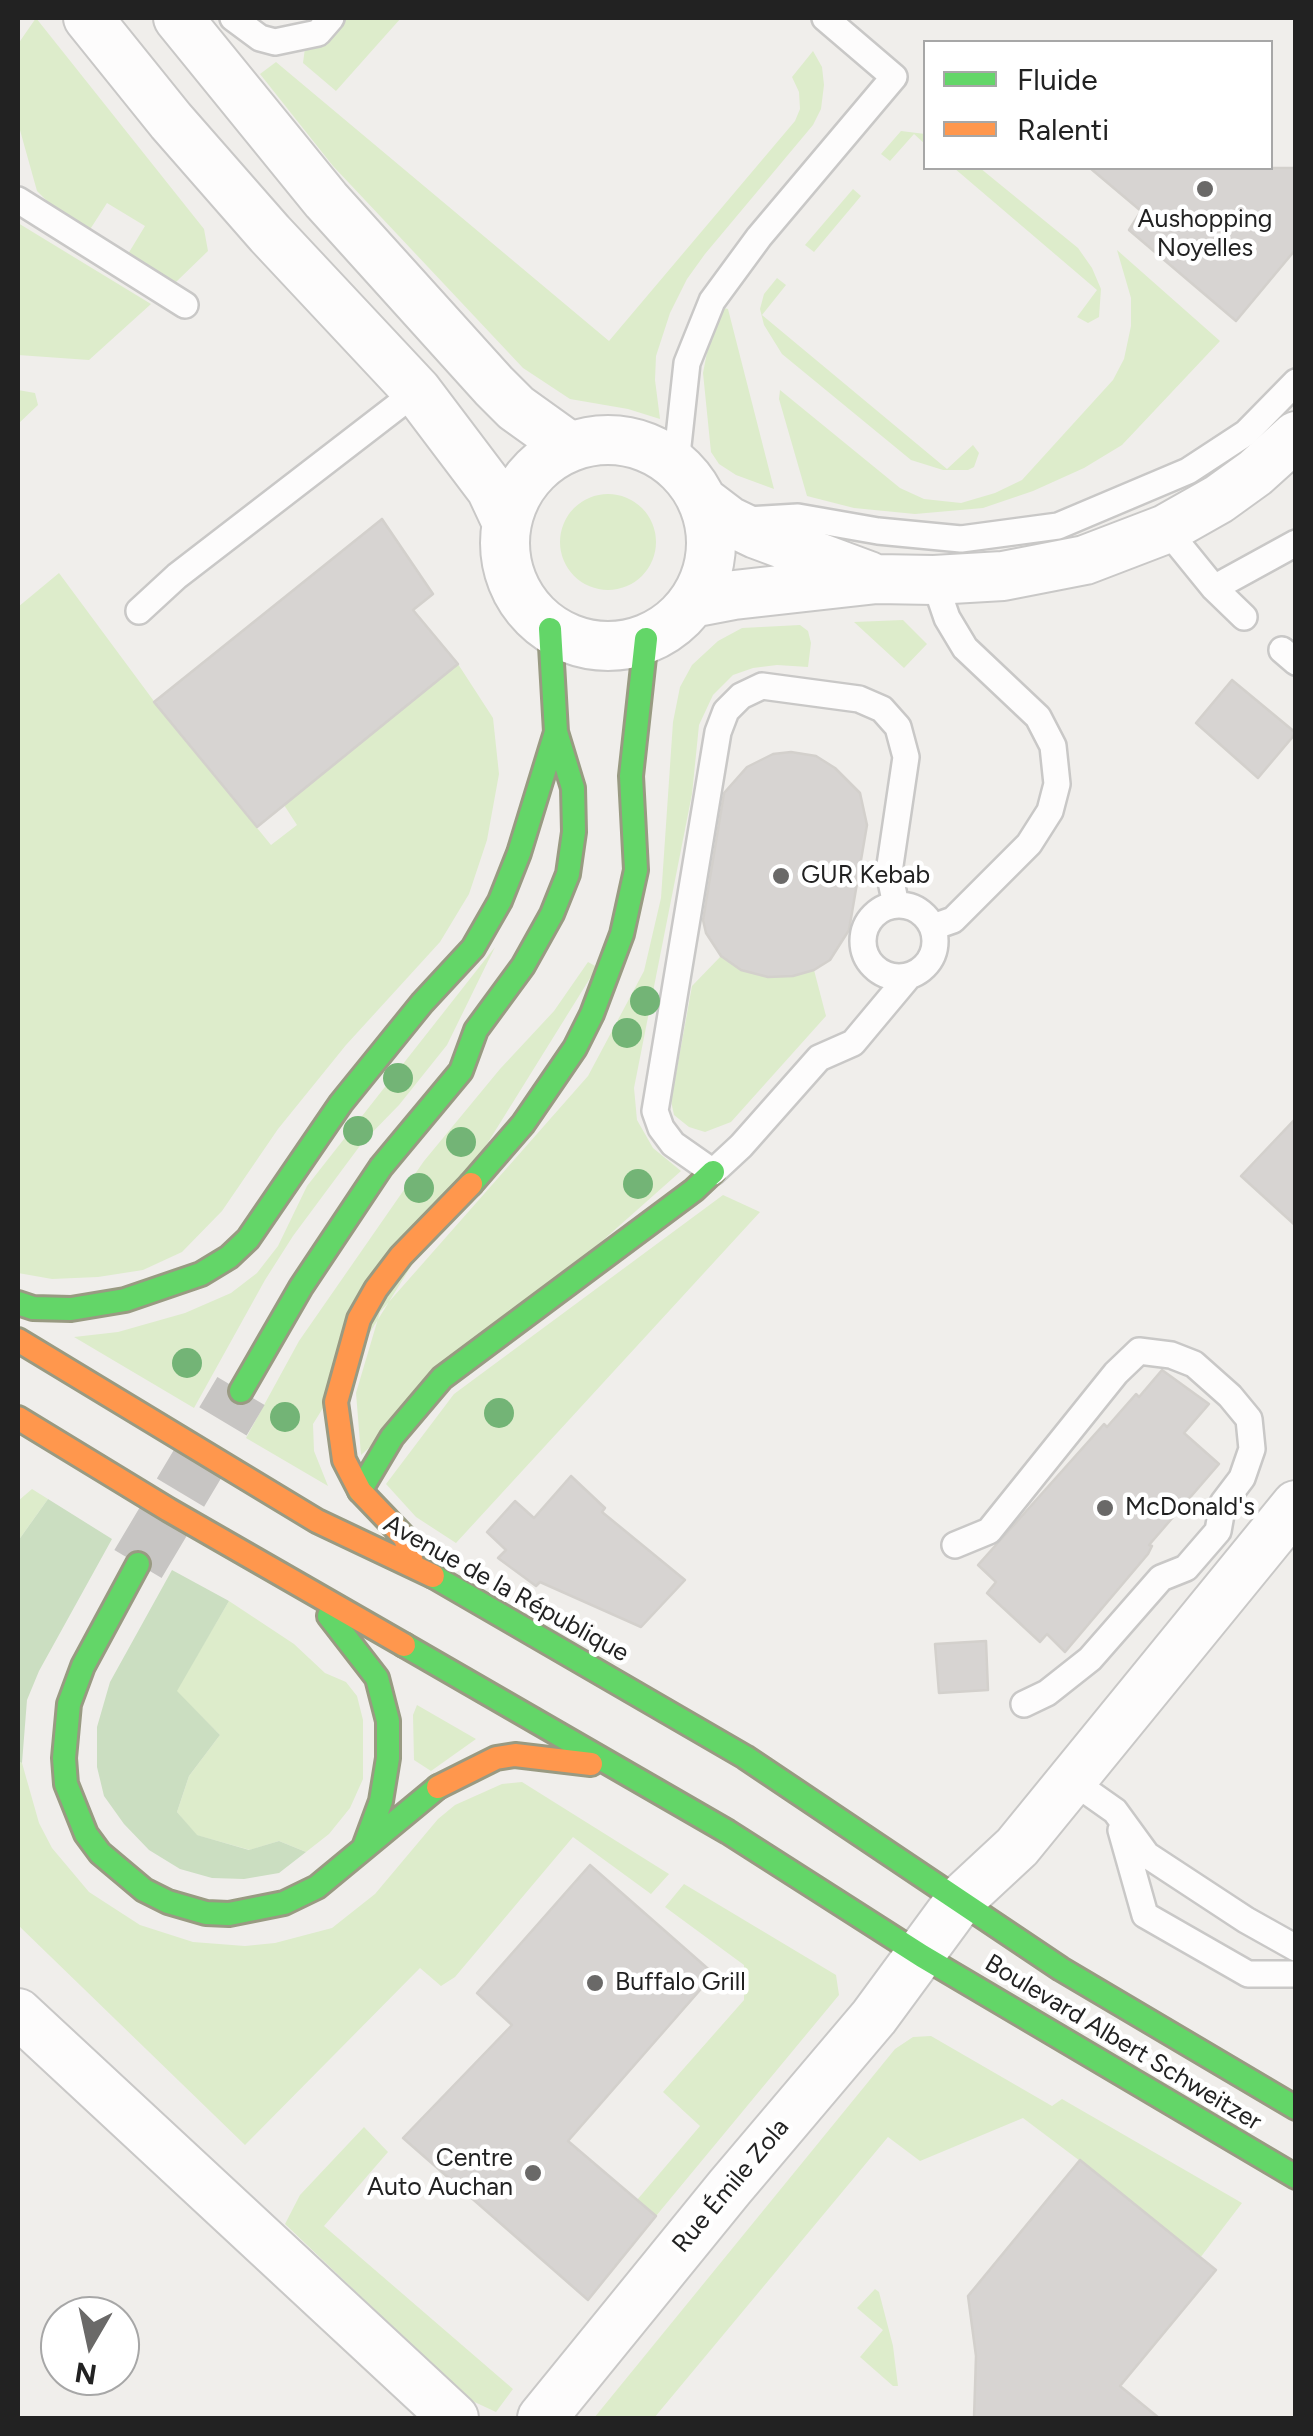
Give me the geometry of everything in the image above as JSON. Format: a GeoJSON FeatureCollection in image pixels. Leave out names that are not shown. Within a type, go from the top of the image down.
{"type":"FeatureCollection","features":[{"type":"Feature","properties":{"kind":"main road"},"geometry":{"type":"LineString","coordinates":[[241,1391],[301,1287],[382,1168],[461,1071],[476,1030],[524,966],[552,914],[568,874],[574,832],[573,788],[556,732],[550,629]]}},
{"type":"Feature","properties":{"kind":"main road"},"geometry":{"type":"LineString","coordinates":[[612,851],[631,776],[646,639]]}},
{"type":"Feature","properties":{"kind":"main road"},"geometry":{"type":"LineString","coordinates":[[18,1303],[33,1308],[71,1308],[125,1300],[200,1274],[248,1239],[342,1103],[422,1003],[473,948],[500,902],[519,853],[556,732]]}},
{"type":"Feature","properties":{"kind":"main road"},"geometry":{"type":"LineString","coordinates":[[413,1565],[405,1538],[360,1491],[344,1460],[336,1402],[358,1318],[401,1256],[523,1124],[575,1048],[612,962],[636,870],[631,776]]}},
{"type":"Feature","properties":{"kind":"main road"},"geometry":{"type":"LineString","coordinates":[[461,1071],[494,1053]]}},
{"type":"Feature","properties":{"kind":"main road"},"geometry":{"type":"LineString","coordinates":[[360,1491],[392,1437],[442,1378],[713,1172]]}},
{"type":"Feature","properties":{"kind":"main road","name":"Avenue de la République"},"geometry":{"type":"LineString","coordinates":[[18,1340],[317,1520],[413,1565],[774,1774],[960,1900]]}},
{"type":"Feature","properties":{"kind":"main road"},"geometry":{"type":"LineString","coordinates":[[18,1418],[316,1596],[741,1840],[922,1956]]}},
{"type":"Feature","properties":{"kind":"main road"},"geometry":{"type":"LineString","coordinates":[[138,1564],[83,1666],[68,1704],[66,1784],[86,1834],[100,1853],[144,1890],[168,1902],[206,1913],[230,1914],[284,1904],[317,1887],[439,1786],[496,1758],[515,1756],[609,1766]]}},
{"type":"Feature","properties":{"kind":"main road"},"geometry":{"type":"LineString","coordinates":[[316,1596],[377,1678],[388,1721],[383,1787],[364,1846]]}},
{"type":"Feature","properties":{"kind":"main road","name":"Boulevard Albert Schweitzer"},"geometry":{"type":"LineString","coordinates":[[960,1900],[1096,1992],[1296,2108]]}},
{"type":"Feature","properties":{"kind":"main road","name":"Boulevard Albert Schweitzer"},"geometry":{"type":"LineString","coordinates":[[922,1956],[1296,2178]]}},
{"type":"Feature","properties":{"kind":"street"},"geometry":{"type":"LineString","coordinates":[[88,18],[257,220],[417,391],[490,489],[506,521]]}},
{"type":"Feature","properties":{"kind":"street"},"geometry":{"type":"LineString","coordinates":[[178,18],[326,200],[494,386],[516,408],[569,446]]}},
{"type":"Feature","properties":{"kind":"street"},"geometry":{"type":"LineString","coordinates":[[692,603],[877,579],[1003,576],[1085,560],[1166,528],[1219,499],[1296,436]]}},
{"type":"Feature","properties":{"kind":"street"},"geometry":{"type":"LineString","coordinates":[[716,511],[708,572],[692,603],[672,625],[646,639],[622,646],[596,646],[572,640],[550,629],[527,608],[511,581],[504,551],[506,521],[518,489],[540,463],[569,446],[600,438],[633,442],[658,452],[676,464],[716,511],[756,534],[877,579]]}},
{"type":"Feature","properties":{"kind":"street","name":"Rue Émile Zola"},"geometry":{"type":"LineString","coordinates":[[542,2418],[922,1956],[960,1900],[1018,1846],[1296,1506]]}},
{"type":"Feature","properties":{"kind":"street"},"geometry":{"type":"LineString","coordinates":[[18,2013],[454,2418]]}},
{"type":"Feature","properties":{"kind":"lane"},"geometry":{"type":"LineString","coordinates":[[233,18],[260,38],[275,42],[318,34],[330,18]]}},
{"type":"Feature","properties":{"kind":"lane"},"geometry":{"type":"LineString","coordinates":[[676,464],[686,363],[712,301],[760,236],[894,78],[825,18]]}},
{"type":"Feature","properties":{"kind":"lane"},"geometry":{"type":"LineString","coordinates":[[18,200],[185,305]]}},
{"type":"Feature","properties":{"kind":"lane"},"geometry":{"type":"LineString","coordinates":[[716,511],[798,517],[878,531],[961,539],[1058,526],[1188,471],[1246,433],[1296,382]]}},
{"type":"Feature","properties":{"kind":"lane"},"geometry":{"type":"LineString","coordinates":[[138,611],[177,576],[417,391]]}},
{"type":"Feature","properties":{"kind":"lane"},"geometry":{"type":"LineString","coordinates":[[1166,528],[1214,588],[1244,617]]}},
{"type":"Feature","properties":{"kind":"lane"},"geometry":{"type":"LineString","coordinates":[[1214,588],[1296,544]]}},
{"type":"Feature","properties":{"kind":"lane"},"geometry":{"type":"LineString","coordinates":[[932,927],[953,920],[1029,844],[1050,810],[1057,784],[1052,746],[1038,717],[965,648],[947,618],[934,580]]}},
{"type":"Feature","properties":{"kind":"lane"},"geometry":{"type":"LineString","coordinates":[[896,905],[889,872],[906,757],[898,727],[882,710],[859,699],[762,686],[741,696],[726,711],[718,732],[655,1110],[661,1128],[673,1144],[713,1172],[819,1058],[853,1042],[909,976]]}},
{"type":"Feature","properties":{"kind":"lane"},"geometry":{"type":"LineString","coordinates":[[896,905],[911,907],[924,915],[932,927],[932,957],[923,969],[909,976],[894,978],[880,972],[862,948],[863,933],[870,920],[881,910],[896,905]]}},
{"type":"Feature","properties":{"kind":"lane"},"geometry":{"type":"LineString","coordinates":[[955,1544],[989,1531],[1116,1373],[1139,1351],[1172,1354],[1194,1364],[1230,1396],[1248,1419],[1252,1449],[1242,1478],[1223,1504],[1218,1531],[1186,1568],[1162,1578],[1090,1659],[1048,1693],[1024,1704]]}},
{"type":"Feature","properties":{"kind":"lane"},"geometry":{"type":"LineString","coordinates":[[1071,1780],[1115,1811],[1147,1855],[1296,1948]]}},
{"type":"Feature","properties":{"kind":"lane"},"geometry":{"type":"LineString","coordinates":[[1115,1811],[1145,1915],[1248,1974],[1296,1974]]}},
{"type":"Feature","properties":{"kind":"green space"},"geometry":{"type":"Polygon","coordinates":[[[36,18],[204,229],[208,251],[176,282],[128,254],[145,226],[107,203],[89,231],[37,191],[18,123],[18,44],[36,18]]]}},
{"type":"Feature","properties":{"kind":"green space"},"geometry":{"type":"Polygon","coordinates":[[[347,18],[401,18],[336,91],[303,63],[305,48],[326,41],[347,18]]]}},
{"type":"Feature","properties":{"kind":"green space"},"geometry":{"type":"Polygon","coordinates":[[[813,51],[822,67],[824,85],[821,109],[813,125],[705,254],[670,313],[656,356],[660,419],[570,399],[523,368],[333,166],[260,74],[276,62],[609,341],[795,121],[800,109],[799,92],[792,77],[813,51]]]}},
{"type":"Feature","properties":{"kind":"green space"},"geometry":{"type":"Polygon","coordinates":[[[901,131],[923,134],[923,142],[914,134],[890,161],[881,154],[901,131]]]}},
{"type":"Feature","properties":{"kind":"green space"},"geometry":{"type":"Polygon","coordinates":[[[956,170],[982,170],[1078,248],[1101,289],[1099,317],[1088,323],[1077,317],[1097,290],[956,170]]]}},
{"type":"Feature","properties":{"kind":"green space"},"geometry":{"type":"Polygon","coordinates":[[[853,189],[861,196],[814,252],[805,245],[853,189]]]}},
{"type":"Feature","properties":{"kind":"green space"},"geometry":{"type":"Polygon","coordinates":[[[18,223],[151,304],[89,360],[18,355],[18,223]]]}},
{"type":"Feature","properties":{"kind":"green space"},"geometry":{"type":"Polygon","coordinates":[[[1117,250],[1220,341],[1122,445],[1084,468],[983,508],[915,514],[854,508],[807,496],[779,399],[780,390],[900,488],[924,499],[961,503],[1022,480],[1113,380],[1124,359],[1131,326],[1131,298],[1117,250]]]}},
{"type":"Feature","properties":{"kind":"green space"},"geometry":{"type":"Polygon","coordinates":[[[777,278],[786,285],[762,315],[947,469],[973,445],[979,453],[974,467],[943,470],[911,460],[782,354],[764,325],[760,309],[764,294],[777,278]]]}},
{"type":"Feature","properties":{"kind":"green space"},"geometry":{"type":"Polygon","coordinates":[[[724,308],[728,309],[774,489],[736,475],[719,464],[711,452],[703,373],[709,342],[724,308]]]}},
{"type":"Feature","properties":{"kind":"green space"},"geometry":{"type":"Polygon","coordinates":[[[18,390],[35,393],[38,405],[18,424],[18,390]]]}},
{"type":"Feature","properties":{"kind":"green space"},"geometry":{"type":"Polygon","coordinates":[[[608,494],[626,498],[642,508],[652,524],[656,542],[652,560],[642,576],[626,586],[608,590],[590,586],[574,576],[564,560],[560,542],[564,524],[574,508],[590,498],[608,494]]]}},
{"type":"Feature","properties":{"kind":"green space"},"geometry":{"type":"Polygon","coordinates":[[[59,573],[159,708],[271,845],[297,825],[284,805],[458,664],[493,718],[499,774],[487,840],[469,894],[440,942],[346,1045],[278,1129],[222,1211],[182,1252],[143,1270],[52,1279],[18,1273],[18,607],[59,573]]]}},
{"type":"Feature","properties":{"kind":"green space"},"geometry":{"type":"Polygon","coordinates":[[[903,620],[927,644],[904,668],[854,622],[903,620]]]}},
{"type":"Feature","properties":{"kind":"green space"},"geometry":{"type":"Polygon","coordinates":[[[800,625],[808,631],[811,643],[808,667],[777,665],[733,675],[713,695],[699,725],[692,794],[634,1088],[637,1120],[653,1148],[681,1171],[361,1455],[356,1393],[380,1312],[588,1076],[644,971],[661,898],[673,722],[680,687],[692,665],[718,641],[742,628],[800,625]]]}},
{"type":"Feature","properties":{"kind":"green space"},"geometry":{"type":"Polygon","coordinates":[[[495,947],[447,1045],[399,1105],[362,1143],[293,1236],[194,1408],[74,1337],[118,1332],[185,1313],[231,1293],[257,1273],[278,1246],[307,1186],[495,947]]]}},
{"type":"Feature","properties":{"kind":"green space"},"geometry":{"type":"Polygon","coordinates":[[[721,956],[741,970],[768,977],[814,970],[826,1016],[731,1122],[705,1132],[689,1127],[674,1115],[671,1101],[692,986],[721,956]]]}},
{"type":"Feature","properties":{"kind":"green space"},"geometry":{"type":"Polygon","coordinates":[[[588,962],[597,967],[313,1424],[314,1451],[328,1486],[246,1438],[299,1341],[424,1161],[554,1011],[588,962]]]}},
{"type":"Feature","properties":{"kind":"green space"},"geometry":{"type":"Polygon","coordinates":[[[723,1195],[760,1212],[456,1543],[416,1517],[386,1484],[454,1394],[723,1195]]]}},
{"type":"Feature","properties":{"kind":"green space"},"geometry":{"type":"Polygon","coordinates":[[[32,1489],[48,1499],[18,1541],[18,1501],[32,1489]]]}},
{"type":"Feature","properties":{"kind":"green space"},"geometry":{"type":"Polygon","coordinates":[[[48,1499],[112,1539],[27,1700],[22,1763],[18,1761],[18,1541],[48,1499]]]}},
{"type":"Feature","properties":{"kind":"green space"},"geometry":{"type":"Polygon","coordinates":[[[172,1570],[229,1601],[177,1691],[220,1735],[189,1776],[177,1812],[197,1835],[249,1850],[279,1841],[306,1852],[279,1873],[244,1879],[212,1878],[180,1869],[149,1850],[104,1796],[97,1767],[97,1727],[110,1682],[172,1570]]]}},
{"type":"Feature","properties":{"kind":"green space"},"geometry":{"type":"Polygon","coordinates":[[[229,1601],[294,1644],[325,1673],[346,1682],[357,1696],[363,1720],[363,1779],[350,1808],[329,1834],[306,1852],[279,1841],[250,1850],[196,1835],[177,1812],[189,1776],[220,1735],[176,1691],[229,1601]]]}},
{"type":"Feature","properties":{"kind":"green space"},"geometry":{"type":"Polygon","coordinates":[[[417,1705],[476,1739],[431,1771],[414,1760],[413,1715],[417,1705]]]}},
{"type":"Feature","properties":{"kind":"green space"},"geometry":{"type":"Polygon","coordinates":[[[18,1761],[22,1763],[39,1823],[52,1848],[89,1892],[140,1925],[193,1942],[245,1946],[275,1943],[332,1928],[375,1894],[438,1819],[455,1805],[502,1784],[522,1782],[669,1874],[651,1894],[573,1837],[455,1977],[441,1986],[420,1968],[245,2145],[18,1925],[18,1761]]]}},
{"type":"Feature","properties":{"kind":"green space"},"geometry":{"type":"Polygon","coordinates":[[[684,1884],[836,1975],[839,1995],[656,2216],[637,2200],[700,2126],[663,2092],[744,2000],[744,1965],[665,1907],[684,1884]]]}},
{"type":"Feature","properties":{"kind":"green space"},"geometry":{"type":"Polygon","coordinates":[[[931,2036],[1052,2106],[1062,2099],[1242,2203],[1200,2258],[1023,2118],[920,2161],[888,2137],[654,2418],[594,2418],[895,2049],[913,2037],[931,2036]]]}},
{"type":"Feature","properties":{"kind":"green space"},"geometry":{"type":"Polygon","coordinates":[[[364,2127],[388,2152],[324,2226],[513,2389],[496,2412],[468,2399],[285,2224],[300,2195],[364,2127]]]}},
{"type":"Feature","properties":{"kind":"green space"},"geometry":{"type":"Polygon","coordinates":[[[875,2289],[893,2346],[898,2386],[893,2386],[860,2357],[883,2330],[857,2308],[875,2289]]]}},
{"type":"Feature","properties":{"kind":"building"},"geometry":{"type":"Polygon","coordinates":[[[1296,168],[1296,249],[1236,321],[1129,230],[1141,211],[1092,170],[1296,168]]]}},
{"type":"Feature","properties":{"kind":"building"},"geometry":{"type":"Polygon","coordinates":[[[382,519],[433,594],[413,610],[458,664],[257,827],[154,702],[382,519]]]}},
{"type":"Feature","properties":{"kind":"building"},"geometry":{"type":"Polygon","coordinates":[[[1232,680],[1296,733],[1258,778],[1196,723],[1232,680]]]}},
{"type":"Feature","properties":{"kind":"building","name":"GUR Kebab"},"geometry":{"type":"Polygon","coordinates":[[[773,754],[816,756],[835,768],[860,793],[867,825],[849,930],[830,960],[793,976],[768,977],[741,970],[721,956],[706,933],[703,920],[724,793],[747,767],[773,754]]]}},
{"type":"Feature","properties":{"kind":"building"},"geometry":{"type":"Polygon","coordinates":[[[1296,1118],[1296,1226],[1241,1176],[1296,1118]]]}},
{"type":"Feature","properties":{"kind":"building","name":"McDonald's"},"geometry":{"type":"Polygon","coordinates":[[[1162,1370],[1209,1404],[1184,1433],[1219,1464],[1065,1652],[1047,1634],[1040,1642],[987,1593],[996,1582],[978,1565],[1104,1424],[1107,1427],[1162,1370]]]}},
{"type":"Feature","properties":{"kind":"building"},"geometry":{"type":"Polygon","coordinates":[[[571,1476],[605,1508],[602,1512],[685,1580],[641,1627],[540,1582],[536,1586],[498,1558],[506,1550],[487,1532],[515,1501],[534,1518],[571,1476]]]}},
{"type":"Feature","properties":{"kind":"building"},"geometry":{"type":"Polygon","coordinates":[[[986,1641],[988,1690],[939,1693],[935,1644],[986,1641]]]}},
{"type":"Feature","properties":{"kind":"building"},"geometry":{"type":"Polygon","coordinates":[[[590,1865],[714,1974],[568,2141],[656,2216],[588,2300],[403,2138],[512,2025],[477,1993],[590,1865]]]}},
{"type":"Feature","properties":{"kind":"building"},"geometry":{"type":"Polygon","coordinates":[[[1080,2160],[1216,2270],[1120,2386],[1159,2418],[974,2418],[976,2356],[968,2296],[1080,2160]]]}},
{"type":"Feature","properties":{"kind":"tunnel"},"geometry":{"type":"LineString","coordinates":[[138,1564],[241,1391]]}},
{"type":"Feature","properties":{"kind":"traffic: fast"},"geometry":{"type":"LineString","coordinates":[[241,1391],[301,1287],[381,1167],[461,1071],[476,1030],[523,966],[552,914],[568,874],[574,832],[573,788],[556,732],[550,629]]}},
{"type":"Feature","properties":{"kind":"traffic: fast"},"geometry":{"type":"LineString","coordinates":[[471,1184],[523,1124],[575,1048],[622,934],[636,870],[631,776],[646,639]]}},
{"type":"Feature","properties":{"kind":"traffic: fast"},"geometry":{"type":"LineString","coordinates":[[18,1303],[33,1308],[71,1309],[125,1300],[201,1274],[229,1257],[248,1239],[341,1103],[422,1003],[473,948],[500,901],[519,853],[556,732]]}},
{"type":"Feature","properties":{"kind":"traffic: fast"},"geometry":{"type":"LineString","coordinates":[[360,1491],[392,1437],[442,1378],[713,1172]]}},
{"type":"Feature","properties":{"kind":"traffic: fast"},"geometry":{"type":"LineString","coordinates":[[138,1564],[83,1666],[69,1704],[64,1758],[66,1784],[86,1834],[100,1853],[144,1890],[206,1913],[229,1914],[284,1903],[317,1887],[438,1787]]}},
{"type":"Feature","properties":{"kind":"traffic: fast"},"geometry":{"type":"LineString","coordinates":[[433,1576],[745,1757],[1061,1969],[1296,2108]]}},
{"type":"Feature","properties":{"kind":"traffic: fast"},"geometry":{"type":"LineString","coordinates":[[329,1616],[377,1678],[388,1721],[388,1758],[381,1801],[364,1847]]}},
{"type":"Feature","properties":{"kind":"traffic: fast"},"geometry":{"type":"LineString","coordinates":[[404,1645],[728,1832],[922,1956],[1296,2177]]}},
{"type":"Feature","properties":{"kind":"traffic: slow"},"geometry":{"type":"LineString","coordinates":[[412,1562],[405,1538],[360,1491],[344,1460],[336,1402],[359,1319],[376,1289],[401,1256],[471,1184]]}},
{"type":"Feature","properties":{"kind":"traffic: slow"},"geometry":{"type":"LineString","coordinates":[[18,1340],[317,1521],[433,1576]]}},
{"type":"Feature","properties":{"kind":"traffic: slow"},"geometry":{"type":"LineString","coordinates":[[18,1418],[404,1645]]}},
{"type":"Feature","properties":{"kind":"traffic: slow"},"geometry":{"type":"LineString","coordinates":[[438,1787],[496,1758],[515,1755],[591,1764]]}},
{"type":"Feature","properties":{"kind":"place","name":"Aushopping Noyelles"},"geometry":{"type":"Point","coordinates":[1205,189]}},
{"type":"Feature","properties":{"kind":"place","name":"GUR Kebab"},"geometry":{"type":"Point","coordinates":[781,876]}},
{"type":"Feature","properties":{"kind":"place","name":"McDonald's"},"geometry":{"type":"Point","coordinates":[1105,1508]}},
{"type":"Feature","properties":{"kind":"place","name":"Buffalo Grill"},"geometry":{"type":"Point","coordinates":[595,1983]}},
{"type":"Feature","properties":{"kind":"place","name":"Centre Auto Auchan"},"geometry":{"type":"Point","coordinates":[533,2173]}}]}
